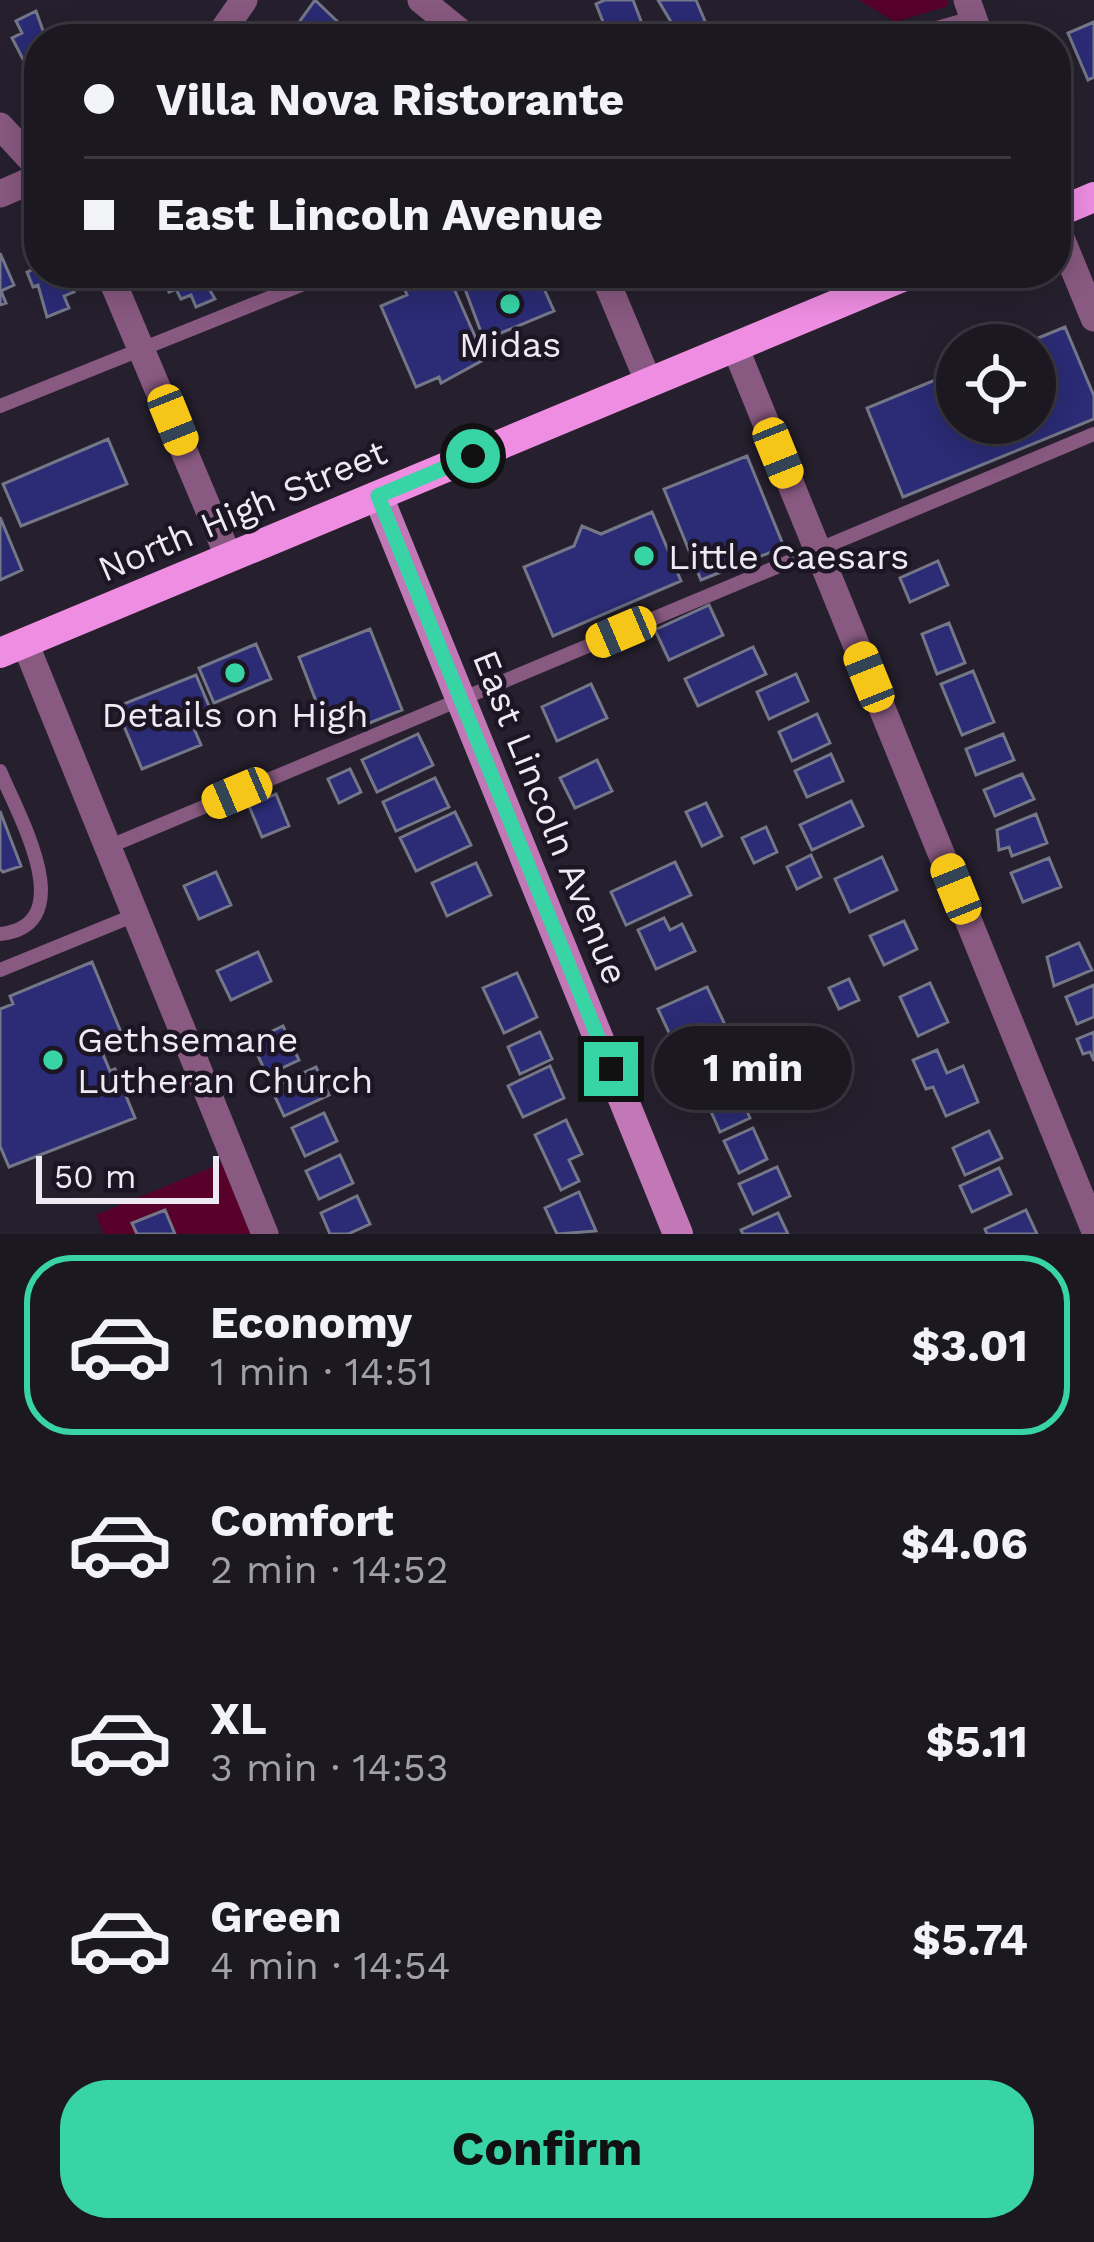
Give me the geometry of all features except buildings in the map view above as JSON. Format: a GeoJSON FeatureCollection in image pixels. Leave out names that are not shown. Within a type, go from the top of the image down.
{"type":"FeatureCollection","features":[{"type":"Feature","properties":{"kind":"main road","name":"North High Street"},"geometry":{"type":"LineString","coordinates":[[12,648],[877,288]]}},
{"type":"Feature","properties":{"kind":"main road","name":"East Lincoln Avenue"},"geometry":{"type":"LineString","coordinates":[[378,496],[678,1234]]}},
{"type":"Feature","properties":{"kind":"street"},"geometry":{"type":"LineString","coordinates":[[0,127],[24,152]]}},
{"type":"Feature","properties":{"kind":"street"},"geometry":{"type":"LineString","coordinates":[[1071,262],[1094,318]]}},
{"type":"Feature","properties":{"kind":"street"},"geometry":{"type":"LineString","coordinates":[[117,288],[229,558]]}},
{"type":"Feature","properties":{"kind":"street"},"geometry":{"type":"LineString","coordinates":[[609,288],[649,383]]}},
{"type":"Feature","properties":{"kind":"street"},"geometry":{"type":"LineString","coordinates":[[735,347],[1094,1229]]}},
{"type":"Feature","properties":{"kind":"street"},"geometry":{"type":"LineString","coordinates":[[12,648],[107,848],[265,1234]]}},
{"type":"Feature","properties":{"kind":"lane"},"geometry":{"type":"LineString","coordinates":[[0,406],[294,288]]}},
{"type":"Feature","properties":{"kind":"lane"},"geometry":{"type":"LineString","coordinates":[[107,848],[1094,434]]}},
{"type":"Feature","properties":{"kind":"lane"},"geometry":{"type":"LineString","coordinates":[[0,771],[40,869],[44,893],[38,911],[23,926],[0,934]]}},
{"type":"Feature","properties":{"kind":"lane"},"geometry":{"type":"LineString","coordinates":[[0,970],[135,915]]}},
{"type":"Feature","properties":{"kind":"shaded area"},"geometry":{"type":"Polygon","coordinates":[[[859,0],[947,0],[948,6],[895,22],[859,0]]]}},
{"type":"Feature","properties":{"kind":"shaded area"},"geometry":{"type":"Polygon","coordinates":[[[227,1161],[257,1234],[175,1234],[164,1210],[133,1223],[137,1234],[104,1234],[96,1215],[227,1161]]]}},
{"type":"Feature","properties":{"kind":"place","name":"Midas"},"geometry":{"type":"Point","coordinates":[510,304]}},
{"type":"Feature","properties":{"kind":"place","name":"Little Caesars"},"geometry":{"type":"Point","coordinates":[644,556]}},
{"type":"Feature","properties":{"kind":"place","name":"Details on High"},"geometry":{"type":"Point","coordinates":[235,673]}},
{"type":"Feature","properties":{"kind":"place","name":"Gethsemane Lutheran Church"},"geometry":{"type":"Point","coordinates":[53,1060]}},
{"type":"Feature","properties":{"kind":"route"},"geometry":{"type":"LineString","coordinates":[[473,456],[378,496],[611,1069]]}}]}
